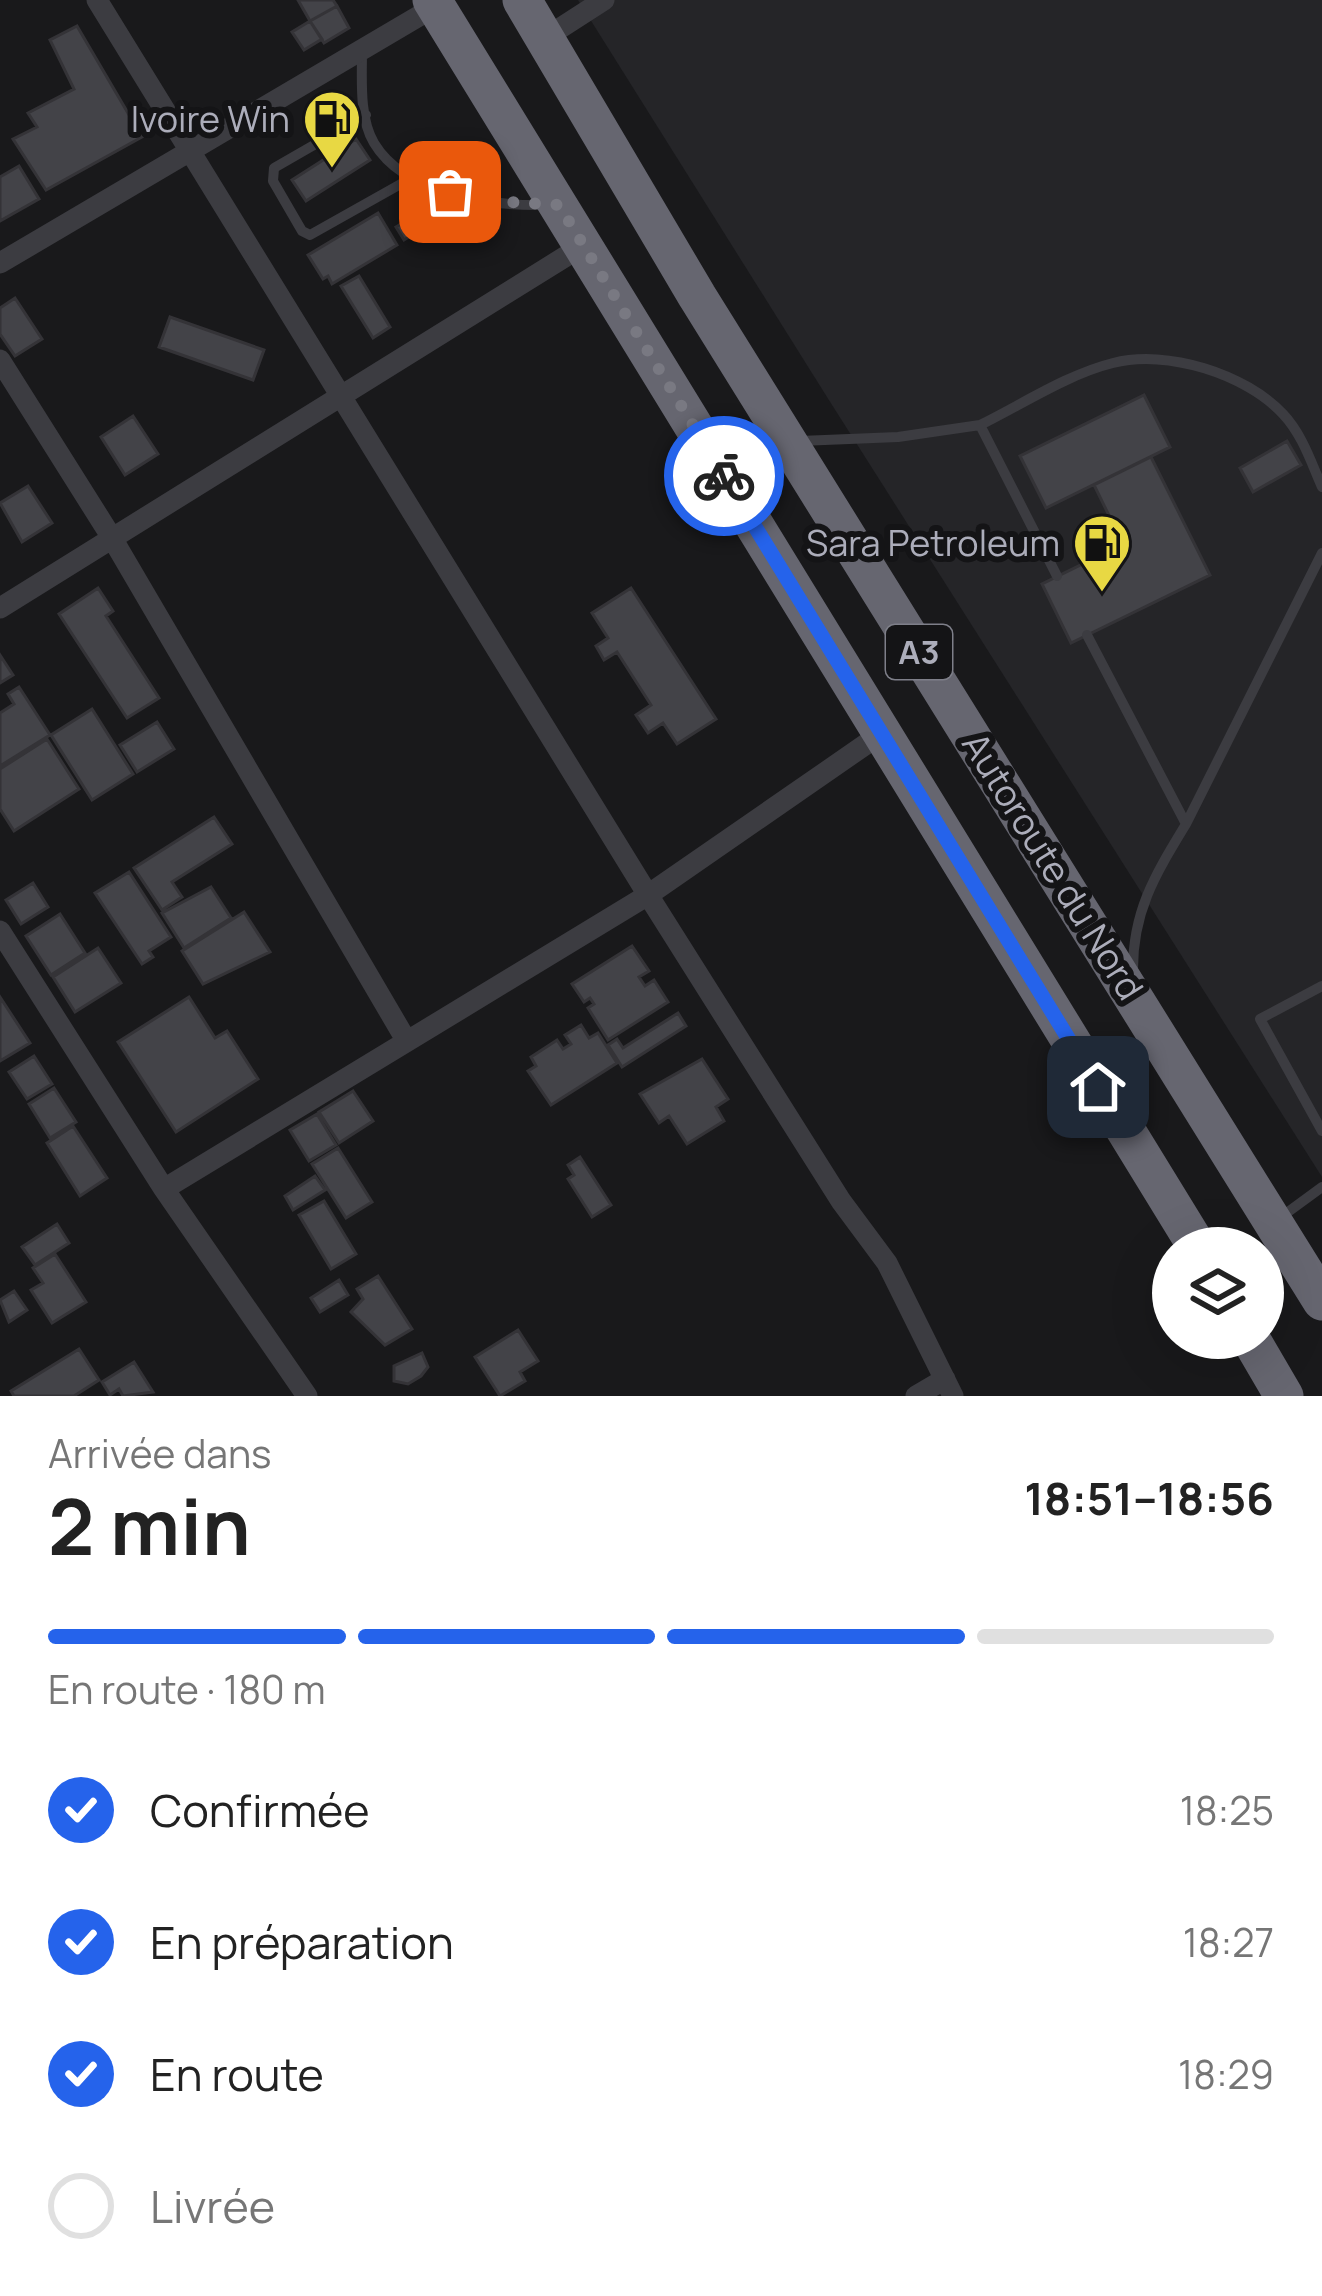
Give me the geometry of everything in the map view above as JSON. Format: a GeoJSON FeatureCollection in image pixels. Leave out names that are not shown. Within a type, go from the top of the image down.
{"type":"FeatureCollection","features":[{"type":"Feature","properties":{"kind":"highway","name":"Autoroute du Nord"},"geometry":{"type":"LineString","coordinates":[[522,0],[788,441],[1322,1301]]}},
{"type":"Feature","properties":{"kind":"highway","name":"Autoroute du Nord"},"geometry":{"type":"LineString","coordinates":[[434,3],[1185,1227]]}},
{"type":"Feature","properties":{"kind":"highway"},"geometry":{"type":"LineString","coordinates":[[1262,1359],[1283,1396]]}},
{"type":"Feature","properties":{"kind":"street"},"geometry":{"type":"LineString","coordinates":[[97,0],[648,895],[841,1201],[887,1263],[949,1387],[916,1396]]}},
{"type":"Feature","properties":{"kind":"street"},"geometry":{"type":"LineString","coordinates":[[545,38],[604,0]]}},
{"type":"Feature","properties":{"kind":"street"},"geometry":{"type":"LineString","coordinates":[[0,263],[434,3]]}},
{"type":"Feature","properties":{"kind":"street"},"geometry":{"type":"LineString","coordinates":[[0,608],[584,245]]}},
{"type":"Feature","properties":{"kind":"street"},"geometry":{"type":"LineString","coordinates":[[0,360],[112,538],[406,1040]]}},
{"type":"Feature","properties":{"kind":"street"},"geometry":{"type":"LineString","coordinates":[[164,1189],[648,895],[885,731]]}},
{"type":"Feature","properties":{"kind":"street"},"geometry":{"type":"LineString","coordinates":[[0,931],[164,1189],[307,1396]]}},
{"type":"Feature","properties":{"kind":"lane"},"geometry":{"type":"LineString","coordinates":[[362,48],[366,115],[374,143],[415,176],[473,200],[559,205]]}},
{"type":"Feature","properties":{"kind":"lane"},"geometry":{"type":"LineString","coordinates":[[366,115],[274,168],[273,181],[302,231],[310,235],[415,176]]}},
{"type":"Feature","properties":{"kind":"lane"},"geometry":{"type":"LineString","coordinates":[[788,441],[898,437],[980,424],[1111,363],[1179,363],[1236,381],[1282,413],[1322,487]]}},
{"type":"Feature","properties":{"kind":"lane"},"geometry":{"type":"LineString","coordinates":[[980,424],[1058,576]]}},
{"type":"Feature","properties":{"kind":"lane"},"geometry":{"type":"LineString","coordinates":[[1133,994],[1132,937],[1143,895],[1186,824],[1322,553]]}},
{"type":"Feature","properties":{"kind":"lane"},"geometry":{"type":"LineString","coordinates":[[1088,635],[1186,824]]}},
{"type":"Feature","properties":{"kind":"lane"},"geometry":{"type":"LineString","coordinates":[[1322,986],[1260,1019],[1322,1131]]}},
{"type":"Feature","properties":{"kind":"lane"},"geometry":{"type":"LineString","coordinates":[[1275,1222],[1322,1187]]}},
{"type":"Feature","properties":{"kind":"shaded area"},"geometry":{"type":"Polygon","coordinates":[[[578,0],[1322,0],[1322,1177],[827,397],[578,0]]]}},
{"type":"Feature","properties":{"kind":"building"},"geometry":{"type":"Polygon","coordinates":[[[298,0],[333,0],[337,6],[310,21],[298,0]]]}},
{"type":"Feature","properties":{"kind":"building"},"geometry":{"type":"Polygon","coordinates":[[[337,6],[349,28],[324,43],[310,21],[337,6]]]}},
{"type":"Feature","properties":{"kind":"building"},"geometry":{"type":"Polygon","coordinates":[[[310,21],[322,39],[304,50],[292,32],[310,21]]]}},
{"type":"Feature","properties":{"kind":"building"},"geometry":{"type":"Polygon","coordinates":[[[77,26],[142,137],[46,190],[13,139],[37,127],[28,113],[74,89],[50,40],[77,26]]]}},
{"type":"Feature","properties":{"kind":"building"},"geometry":{"type":"Polygon","coordinates":[[[356,139],[370,160],[306,201],[292,180],[356,139]]]}},
{"type":"Feature","properties":{"kind":"building"},"geometry":{"type":"Polygon","coordinates":[[[19,166],[39,199],[0,221],[0,177],[19,166]]]}},
{"type":"Feature","properties":{"kind":"building"},"geometry":{"type":"Polygon","coordinates":[[[422,211],[430,224],[404,240],[396,227],[422,211]]]}},
{"type":"Feature","properties":{"kind":"building"},"geometry":{"type":"Polygon","coordinates":[[[378,213],[397,245],[332,284],[328,276],[323,279],[308,255],[378,213]]]}},
{"type":"Feature","properties":{"kind":"building"},"geometry":{"type":"Polygon","coordinates":[[[359,276],[390,327],[373,338],[341,286],[359,276]]]}},
{"type":"Feature","properties":{"kind":"building"},"geometry":{"type":"Polygon","coordinates":[[[15,298],[42,339],[15,356],[0,334],[0,308],[15,298]]]}},
{"type":"Feature","properties":{"kind":"building"},"geometry":{"type":"Polygon","coordinates":[[[170,317],[264,350],[253,380],[159,347],[170,317]]]}},
{"type":"Feature","properties":{"kind":"building"},"geometry":{"type":"Polygon","coordinates":[[[1144,395],[1170,447],[1046,508],[1020,456],[1144,395]]]}},
{"type":"Feature","properties":{"kind":"building"},"geometry":{"type":"Polygon","coordinates":[[[133,416],[158,454],[125,475],[101,437],[133,416]]]}},
{"type":"Feature","properties":{"kind":"building"},"geometry":{"type":"Polygon","coordinates":[[[1287,441],[1301,465],[1253,492],[1240,468],[1287,441]]]}},
{"type":"Feature","properties":{"kind":"building"},"geometry":{"type":"Polygon","coordinates":[[[1151,457],[1210,575],[1071,643],[1042,584],[1123,544],[1094,485],[1151,457]]]}},
{"type":"Feature","properties":{"kind":"building"},"geometry":{"type":"Polygon","coordinates":[[[28,486],[52,523],[22,542],[0,503],[28,486]]]}},
{"type":"Feature","properties":{"kind":"building"},"geometry":{"type":"Polygon","coordinates":[[[98,588],[113,611],[106,616],[159,698],[127,718],[59,614],[98,588]]]}},
{"type":"Feature","properties":{"kind":"building"},"geometry":{"type":"Polygon","coordinates":[[[631,588],[716,719],[677,744],[663,723],[648,733],[636,715],[651,705],[617,652],[604,660],[596,646],[608,638],[592,613],[631,588]]]}},
{"type":"Feature","properties":{"kind":"building"},"geometry":{"type":"Polygon","coordinates":[[[0,655],[13,675],[0,683],[0,655]]]}},
{"type":"Feature","properties":{"kind":"building"},"geometry":{"type":"Polygon","coordinates":[[[19,687],[50,735],[0,766],[0,713],[14,704],[8,694],[19,687]]]}},
{"type":"Feature","properties":{"kind":"building"},"geometry":{"type":"Polygon","coordinates":[[[92,709],[133,774],[92,800],[51,735],[92,709]]]}},
{"type":"Feature","properties":{"kind":"building"},"geometry":{"type":"Polygon","coordinates":[[[157,722],[174,749],[137,772],[120,745],[157,722]]]}},
{"type":"Feature","properties":{"kind":"building"},"geometry":{"type":"Polygon","coordinates":[[[47,739],[79,789],[14,831],[0,809],[0,769],[47,739]]]}},
{"type":"Feature","properties":{"kind":"building"},"geometry":{"type":"Polygon","coordinates":[[[214,817],[232,844],[172,882],[182,897],[162,910],[134,868],[214,817]]]}},
{"type":"Feature","properties":{"kind":"building"},"geometry":{"type":"Polygon","coordinates":[[[129,872],[171,937],[149,951],[153,957],[142,964],[95,893],[129,872]]]}},
{"type":"Feature","properties":{"kind":"building"},"geometry":{"type":"Polygon","coordinates":[[[33,883],[48,907],[21,924],[6,900],[33,883]]]}},
{"type":"Feature","properties":{"kind":"building"},"geometry":{"type":"Polygon","coordinates":[[[211,887],[231,918],[184,948],[162,913],[211,887]]]}},
{"type":"Feature","properties":{"kind":"building"},"geometry":{"type":"Polygon","coordinates":[[[244,912],[270,952],[203,984],[182,951],[244,912]]]}},
{"type":"Feature","properties":{"kind":"building"},"geometry":{"type":"Polygon","coordinates":[[[60,914],[85,953],[51,975],[26,936],[60,914]]]}},
{"type":"Feature","properties":{"kind":"building"},"geometry":{"type":"Polygon","coordinates":[[[632,946],[649,971],[639,977],[645,986],[654,980],[668,1002],[608,1040],[588,1008],[594,1004],[590,998],[584,1002],[572,984],[632,946]]]}},
{"type":"Feature","properties":{"kind":"building"},"geometry":{"type":"Polygon","coordinates":[[[98,948],[121,983],[75,1012],[53,977],[98,948]]]}},
{"type":"Feature","properties":{"kind":"building"},"geometry":{"type":"Polygon","coordinates":[[[0,997],[30,1043],[0,1061],[0,997]]]}},
{"type":"Feature","properties":{"kind":"building"},"geometry":{"type":"Polygon","coordinates":[[[189,997],[215,1038],[227,1031],[258,1079],[176,1132],[118,1042],[189,997]]]}},
{"type":"Feature","properties":{"kind":"building"},"geometry":{"type":"Polygon","coordinates":[[[678,1013],[686,1026],[622,1067],[608,1045],[617,1039],[623,1048],[678,1013]]]}},
{"type":"Feature","properties":{"kind":"building"},"geometry":{"type":"Polygon","coordinates":[[[581,1025],[589,1038],[598,1033],[617,1063],[551,1105],[528,1071],[536,1066],[531,1057],[557,1040],[563,1049],[571,1044],[565,1035],[581,1025]]]}},
{"type":"Feature","properties":{"kind":"building"},"geometry":{"type":"Polygon","coordinates":[[[34,1056],[52,1084],[27,1099],[9,1072],[34,1056]]]}},
{"type":"Feature","properties":{"kind":"building"},"geometry":{"type":"Polygon","coordinates":[[[702,1059],[728,1099],[716,1107],[724,1121],[687,1144],[669,1116],[659,1123],[640,1094],[702,1059]]]}},
{"type":"Feature","properties":{"kind":"building"},"geometry":{"type":"Polygon","coordinates":[[[54,1088],[76,1122],[50,1138],[29,1104],[54,1088]]]}},
{"type":"Feature","properties":{"kind":"building"},"geometry":{"type":"Polygon","coordinates":[[[353,1091],[373,1121],[339,1143],[319,1112],[353,1091]]]}},
{"type":"Feature","properties":{"kind":"building"},"geometry":{"type":"Polygon","coordinates":[[[317,1114],[336,1145],[309,1161],[290,1130],[317,1114]]]}},
{"type":"Feature","properties":{"kind":"building"},"geometry":{"type":"Polygon","coordinates":[[[73,1126],[107,1178],[80,1196],[47,1143],[73,1126]]]}},
{"type":"Feature","properties":{"kind":"building"},"geometry":{"type":"Polygon","coordinates":[[[338,1148],[372,1202],[346,1218],[312,1164],[338,1148]]]}},
{"type":"Feature","properties":{"kind":"building"},"geometry":{"type":"Polygon","coordinates":[[[580,1157],[611,1205],[592,1217],[568,1179],[574,1175],[568,1165],[580,1157]]]}},
{"type":"Feature","properties":{"kind":"building"},"geometry":{"type":"Polygon","coordinates":[[[315,1176],[325,1190],[293,1210],[285,1196],[315,1176]]]}},
{"type":"Feature","properties":{"kind":"building"},"geometry":{"type":"Polygon","coordinates":[[[324,1201],[356,1254],[331,1269],[299,1215],[324,1201]]]}},
{"type":"Feature","properties":{"kind":"building"},"geometry":{"type":"Polygon","coordinates":[[[57,1224],[69,1243],[35,1265],[22,1247],[57,1224]]]}},
{"type":"Feature","properties":{"kind":"building"},"geometry":{"type":"Polygon","coordinates":[[[55,1254],[86,1302],[52,1323],[31,1290],[43,1283],[33,1268],[55,1254]]]}},
{"type":"Feature","properties":{"kind":"building"},"geometry":{"type":"Polygon","coordinates":[[[378,1276],[412,1329],[385,1345],[351,1312],[363,1299],[357,1289],[378,1276]]]}},
{"type":"Feature","properties":{"kind":"building"},"geometry":{"type":"Polygon","coordinates":[[[339,1280],[348,1295],[320,1312],[311,1298],[339,1280]]]}},
{"type":"Feature","properties":{"kind":"building"},"geometry":{"type":"Polygon","coordinates":[[[14,1291],[27,1310],[9,1322],[0,1300],[14,1291]]]}},
{"type":"Feature","properties":{"kind":"building"},"geometry":{"type":"Polygon","coordinates":[[[518,1330],[538,1361],[520,1372],[525,1381],[500,1396],[475,1357],[518,1330]]]}},
{"type":"Feature","properties":{"kind":"building"},"geometry":{"type":"Polygon","coordinates":[[[79,1349],[99,1380],[74,1396],[14,1396],[11,1391],[79,1349]]]}},
{"type":"Feature","properties":{"kind":"building"},"geometry":{"type":"Polygon","coordinates":[[[422,1353],[428,1367],[421,1376],[408,1384],[394,1381],[394,1366],[422,1353]]]}},
{"type":"Feature","properties":{"kind":"building"},"geometry":{"type":"Polygon","coordinates":[[[134,1362],[153,1392],[123,1396],[119,1389],[110,1395],[102,1382],[134,1362]]]}},
{"type":"Feature","properties":{"kind":"way so far"},"geometry":{"type":"LineString","coordinates":[[450,192],[523,206],[559,205],[724,476]]}},
{"type":"Feature","properties":{"kind":"place","name":"Ivoire Win"},"geometry":{"type":"Point","coordinates":[332,170]}},
{"type":"Feature","properties":{"kind":"place","name":"Sara Petroleum"},"geometry":{"type":"Point","coordinates":[1102,594]}},
{"type":"Feature","properties":{"kind":"route"},"geometry":{"type":"LineString","coordinates":[[724,476],[885,731],[1098,1087]]}}]}
